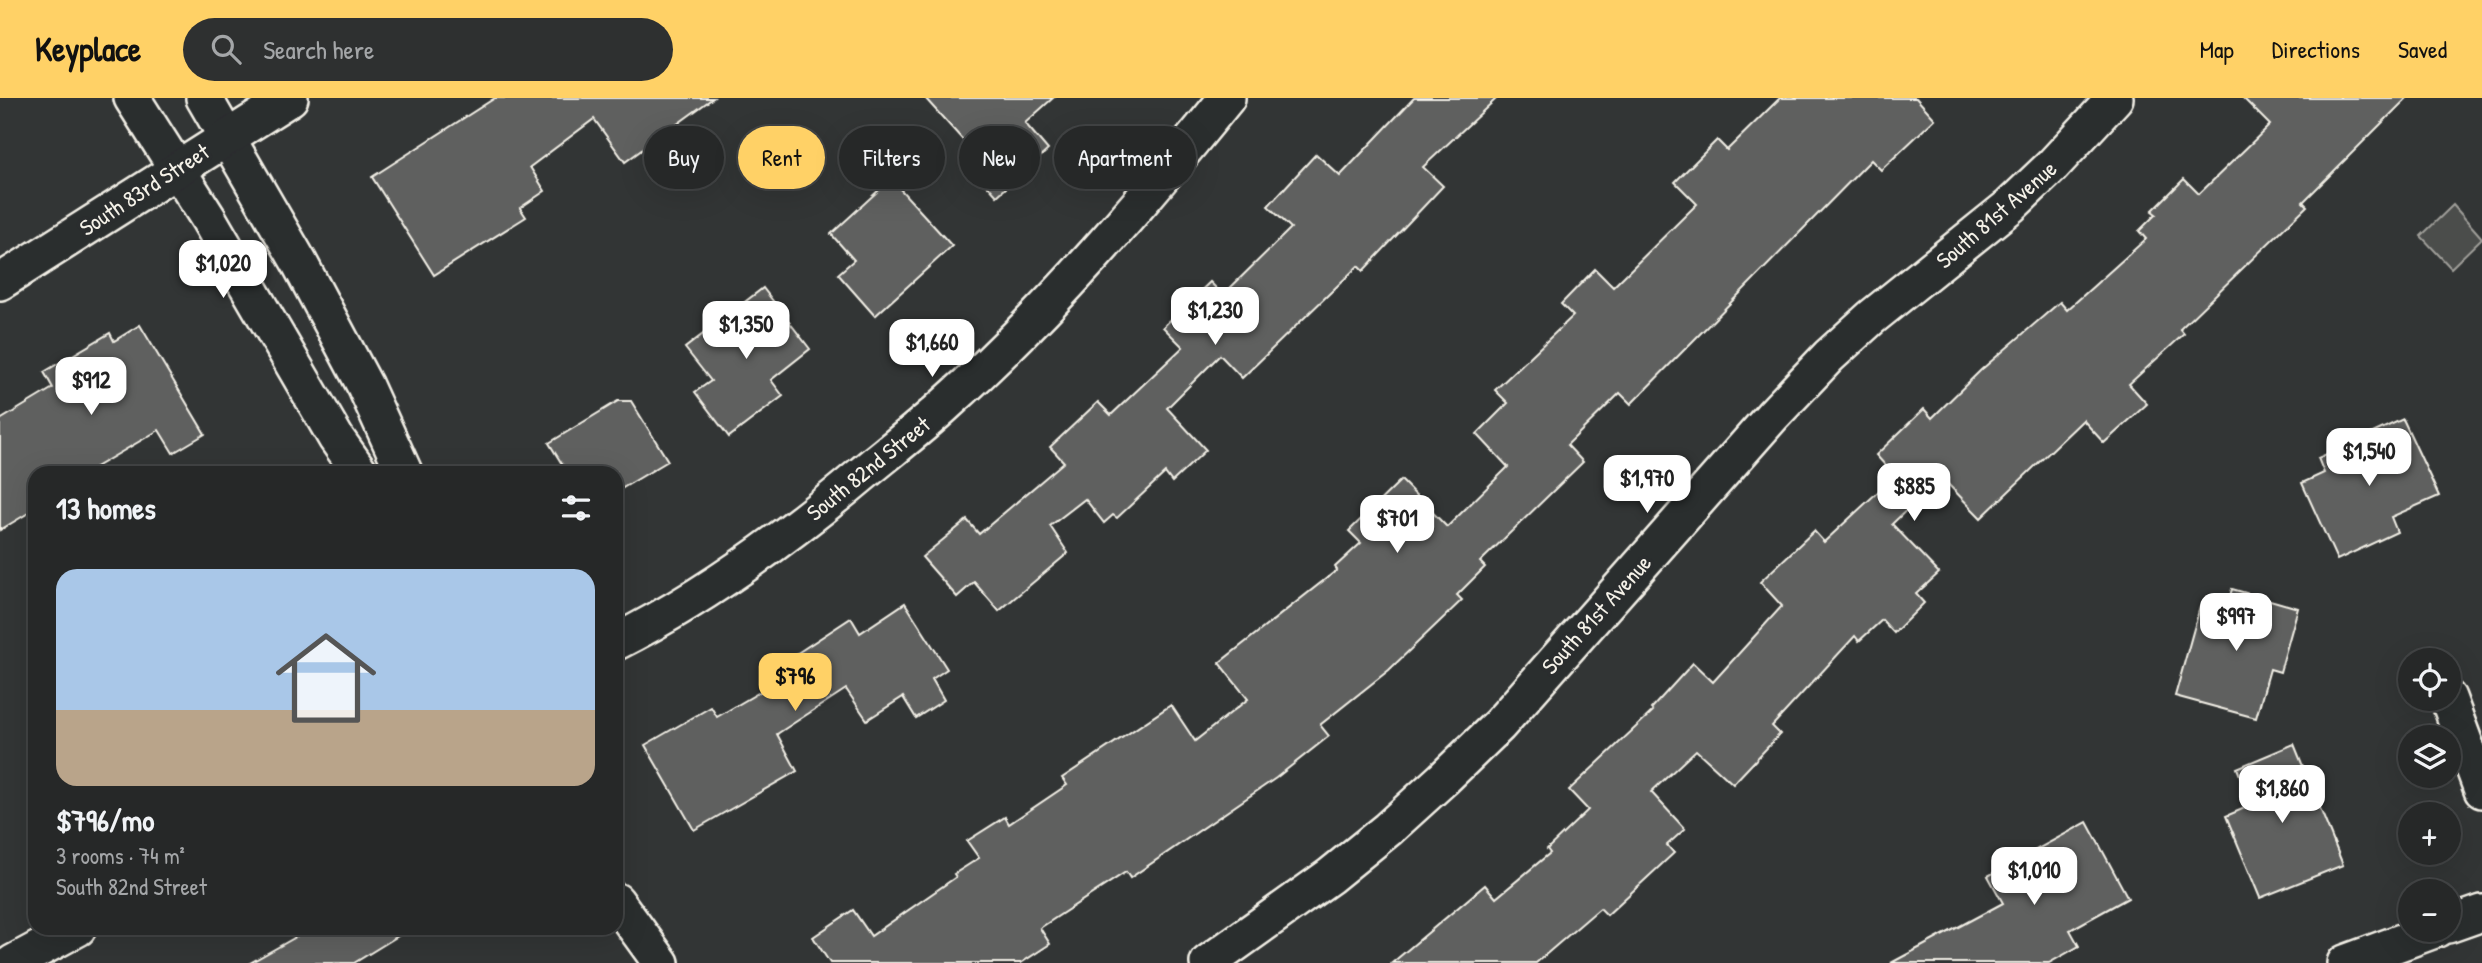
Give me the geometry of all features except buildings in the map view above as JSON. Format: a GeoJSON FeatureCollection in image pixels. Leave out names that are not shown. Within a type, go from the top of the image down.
{"type":"FeatureCollection","features":[{"type":"Feature","properties":{"kind":"street"},"geometry":{"type":"LineString","coordinates":[[132,98],[177,168],[336,438],[356,466]]}},
{"type":"Feature","properties":{"kind":"street"},"geometry":{"type":"LineString","coordinates":[[204,98],[299,262],[365,386],[401,466]]}},
{"type":"Feature","properties":{"kind":"street","name":"South 83rd Street"},"geometry":{"type":"LineString","coordinates":[[0,282],[290,98]]}},
{"type":"Feature","properties":{"kind":"street","name":"South 82nd Street"},"geometry":{"type":"LineString","coordinates":[[623,638],[698,594],[771,546],[831,500],[947,403],[1076,276],[1227,98]]}},
{"type":"Feature","properties":{"kind":"street","name":"South 81st Avenue"},"geometry":{"type":"LineString","coordinates":[[1208,963],[1330,876],[1388,829],[1443,779],[1499,724],[1764,425],[1829,356],[1872,317],[2010,205],[2052,166],[2115,98]]}},
{"type":"Feature","properties":{"kind":"street"},"geometry":{"type":"LineString","coordinates":[[2453,711],[2482,790]]}},
{"type":"Feature","properties":{"kind":"street"},"geometry":{"type":"LineString","coordinates":[[623,911],[661,963]]}},
{"type":"Feature","properties":{"kind":"street"},"geometry":{"type":"LineString","coordinates":[[2461,920],[2482,913]]}},
{"type":"Feature","properties":{"kind":"street"},"geometry":{"type":"LineString","coordinates":[[623,921],[646,963]]}},
{"type":"Feature","properties":{"kind":"street"},"geometry":{"type":"LineString","coordinates":[[13,963],[65,935]]}},
{"type":"Feature","properties":{"kind":"street"},"geometry":{"type":"LineString","coordinates":[[2345,963],[2402,942]]}},
{"type":"Feature","properties":{"kind":"shaded area"},"geometry":{"type":"Polygon","coordinates":[[[2453,205],[2482,238],[2451,268],[2421,236],[2453,205]]]}}]}
